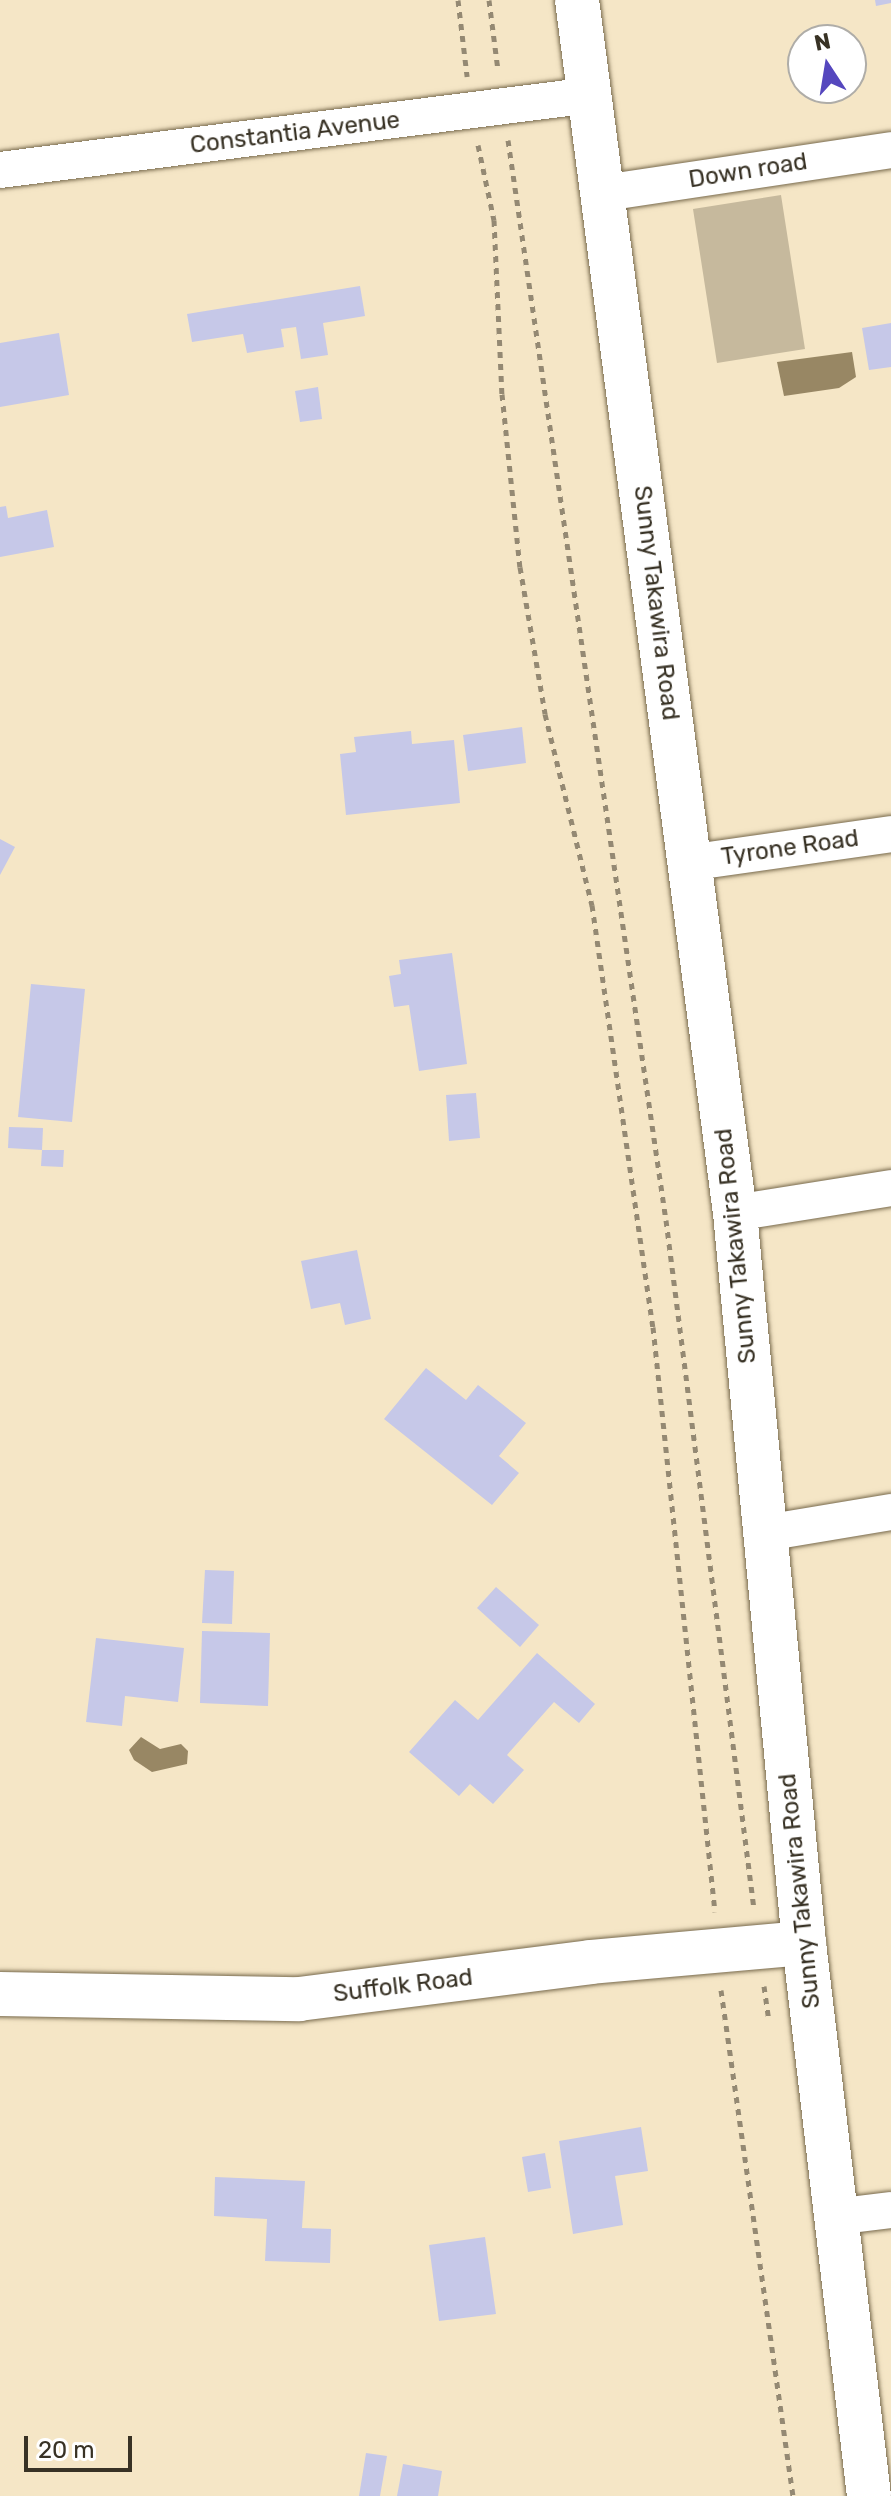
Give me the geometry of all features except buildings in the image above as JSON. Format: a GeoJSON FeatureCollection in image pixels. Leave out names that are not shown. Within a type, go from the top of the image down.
{"type":"FeatureCollection","features":[{"type":"Feature","properties":{"kind":"main road","name":"Sunny Takawira Road"},"geometry":{"type":"LineString","coordinates":[[577,0],[735,1213],[804,1943],[869,2496]]}},
{"type":"Feature","properties":{"kind":"main road","name":"Suffolk Road"},"geometry":{"type":"LineString","coordinates":[[0,1994],[299,1999],[591,1962],[804,1943]]}},
{"type":"Feature","properties":{"kind":"street","name":"Constantia Avenue"},"geometry":{"type":"LineString","coordinates":[[0,170],[591,95]]}},
{"type":"Feature","properties":{"kind":"street","name":"Down road"},"geometry":{"type":"LineString","coordinates":[[604,193],[891,150]]}},
{"type":"Feature","properties":{"kind":"street","name":"Tyrone Road"},"geometry":{"type":"LineString","coordinates":[[688,863],[891,834]]}},
{"type":"Feature","properties":{"kind":"street"},"geometry":{"type":"LineString","coordinates":[[735,1213],[891,1188]]}},
{"type":"Feature","properties":{"kind":"street"},"geometry":{"type":"LineString","coordinates":[[765,1533],[891,1512]]}},
{"type":"Feature","properties":{"kind":"street"},"geometry":{"type":"LineString","coordinates":[[834,2217],[891,2210]]}},
{"type":"Feature","properties":{"kind":"path"},"geometry":{"type":"LineString","coordinates":[[458,0],[487,109],[666,1220],[793,2496]]}},
{"type":"Feature","properties":{"kind":"path"},"geometry":{"type":"LineString","coordinates":[[489,0],[487,109],[502,394],[520,567],[545,714],[592,905],[653,1327],[705,1785],[738,1950],[770,2027]]}},
{"type":"Feature","properties":{"kind":"shaded area"},"geometry":{"type":"Polygon","coordinates":[[[781,195],[805,349],[717,363],[693,209],[781,195]]]}},
{"type":"Feature","properties":{"kind":"shaded area"},"geometry":{"type":"Polygon","coordinates":[[[852,352],[856,377],[839,388],[784,396],[777,362],[852,352]]]}},
{"type":"Feature","properties":{"kind":"shaded area"},"geometry":{"type":"Polygon","coordinates":[[[141,1737],[160,1749],[181,1744],[188,1751],[187,1764],[152,1772],[134,1760],[129,1750],[141,1737]]]}}]}
